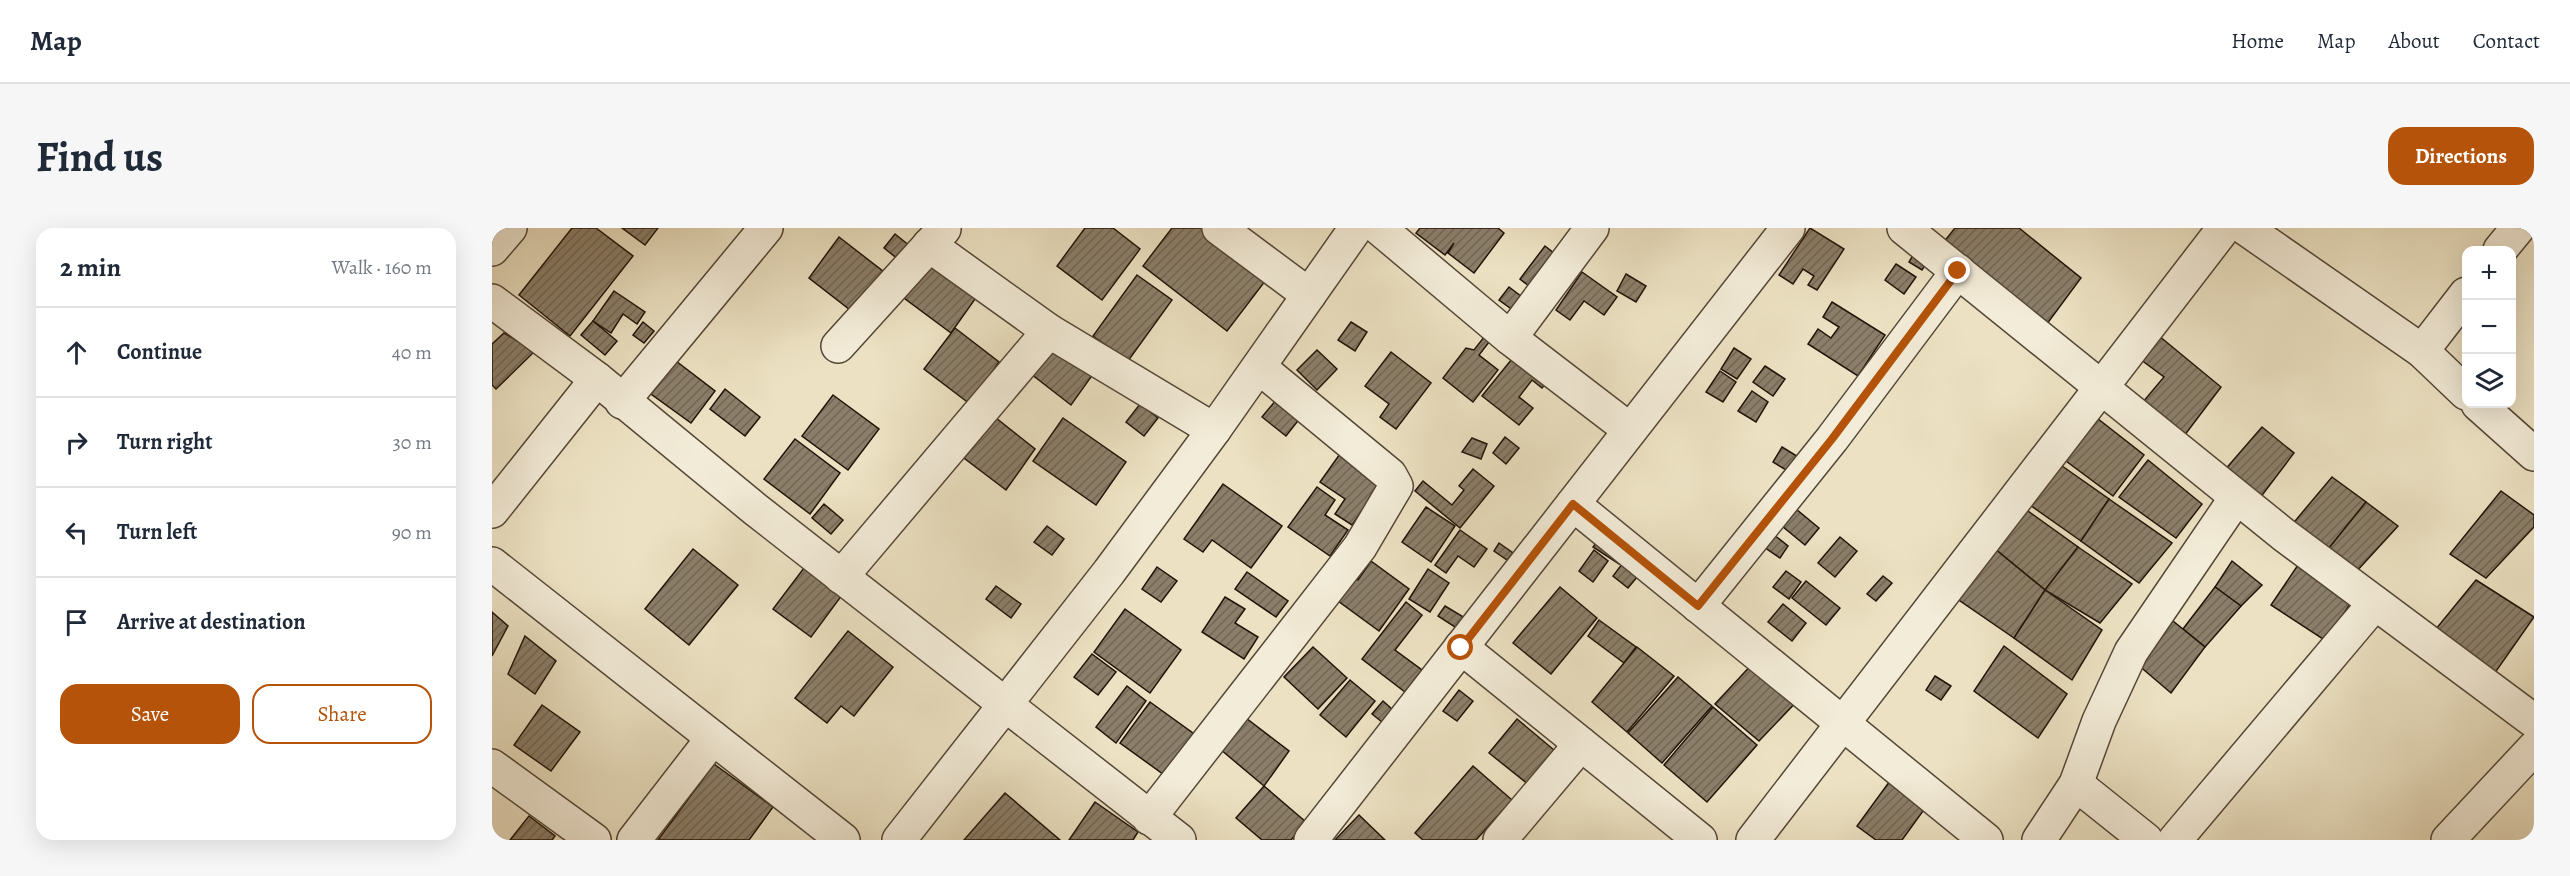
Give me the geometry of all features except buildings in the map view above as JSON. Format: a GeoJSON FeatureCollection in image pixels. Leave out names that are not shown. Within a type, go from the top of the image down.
{"type":"FeatureCollection","features":[{"type":"Feature","properties":{"kind":"street"},"geometry":{"type":"LineString","coordinates":[[492,249],[510,228]]}},
{"type":"Feature","properties":{"kind":"street"},"geometry":{"type":"LineString","coordinates":[[622,402],[766,228]]}},
{"type":"Feature","properties":{"kind":"street"},"geometry":{"type":"LineString","coordinates":[[1219,228],[1309,295]]}},
{"type":"Feature","properties":{"kind":"street"},"geometry":{"type":"LineString","coordinates":[[898,840],[1109,572],[1214,430],[1356,228]]}},
{"type":"Feature","properties":{"kind":"street"},"geometry":{"type":"LineString","coordinates":[[1379,228],[1510,338],[1630,430]]}},
{"type":"Feature","properties":{"kind":"street"},"geometry":{"type":"LineString","coordinates":[[1510,338],[1592,228]]}},
{"type":"Feature","properties":{"kind":"street"},"geometry":{"type":"LineString","coordinates":[[1311,840],[1788,228]]}},
{"type":"Feature","properties":{"kind":"street"},"geometry":{"type":"LineString","coordinates":[[1904,228],[2236,498],[2534,721]]}},
{"type":"Feature","properties":{"kind":"street"},"geometry":{"type":"LineString","coordinates":[[1753,840],[2224,228]]}},
{"type":"Feature","properties":{"kind":"street"},"geometry":{"type":"LineString","coordinates":[[2246,228],[2422,351],[2462,389]]}},
{"type":"Feature","properties":{"kind":"street"},"geometry":{"type":"LineString","coordinates":[[2503,246],[2518,228]]}},
{"type":"Feature","properties":{"kind":"street"},"geometry":{"type":"LineString","coordinates":[[838,346],[937,237],[1049,331],[1214,430]]}},
{"type":"Feature","properties":{"kind":"street"},"geometry":{"type":"LineString","coordinates":[[1698,606],[1832,439],[1958,271]]}},
{"type":"Feature","properties":{"kind":"street"},"geometry":{"type":"LineString","coordinates":[[2422,351],[2462,299]]}},
{"type":"Feature","properties":{"kind":"street"},"geometry":{"type":"LineString","coordinates":[[492,301],[597,379],[622,402],[841,577],[1179,840]]}},
{"type":"Feature","properties":{"kind":"street"},"geometry":{"type":"LineString","coordinates":[[841,577],[1049,331]]}},
{"type":"Feature","properties":{"kind":"street"},"geometry":{"type":"LineString","coordinates":[[1149,818],[1360,547],[1396,486],[1390,475],[1259,367]]}},
{"type":"Feature","properties":{"kind":"street"},"geometry":{"type":"LineString","coordinates":[[492,511],[597,379]]}},
{"type":"Feature","properties":{"kind":"street"},"geometry":{"type":"LineString","coordinates":[[2482,408],[2534,454]]}},
{"type":"Feature","properties":{"kind":"street"},"geometry":{"type":"LineString","coordinates":[[2040,840],[2076,784],[2099,721],[2131,652],[2236,498]]}},
{"type":"Feature","properties":{"kind":"street"},"geometry":{"type":"LineString","coordinates":[[1573,504],[1986,840]]}},
{"type":"Feature","properties":{"kind":"street"},"geometry":{"type":"LineString","coordinates":[[492,564],[843,840]]}},
{"type":"Feature","properties":{"kind":"street"},"geometry":{"type":"LineString","coordinates":[[2175,840],[2375,603]]}},
{"type":"Feature","properties":{"kind":"street"},"geometry":{"type":"LineString","coordinates":[[1461,648],[1700,840]]}},
{"type":"Feature","properties":{"kind":"street"},"geometry":{"type":"LineString","coordinates":[[634,840],[713,738]]}},
{"type":"Feature","properties":{"kind":"street"},"geometry":{"type":"LineString","coordinates":[[1500,840],[1581,744]]}},
{"type":"Feature","properties":{"kind":"street"},"geometry":{"type":"LineString","coordinates":[[2448,840],[2534,748]]}},
{"type":"Feature","properties":{"kind":"street"},"geometry":{"type":"LineString","coordinates":[[492,766],[594,840]]}},
{"type":"Feature","properties":{"kind":"street"},"geometry":{"type":"LineString","coordinates":[[2076,784],[2146,840]]}},
{"type":"Feature","properties":{"kind":"route"},"geometry":{"type":"LineString","coordinates":[[1461,648],[1573,504],[1698,606],[1832,439],[1958,271]]}}]}
